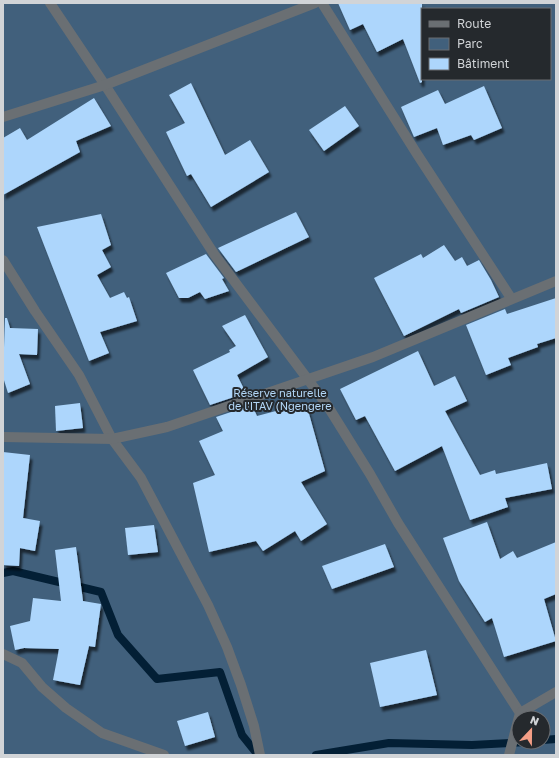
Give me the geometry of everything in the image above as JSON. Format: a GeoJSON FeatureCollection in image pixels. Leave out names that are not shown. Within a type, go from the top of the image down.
{"type":"FeatureCollection","features":[{"type":"Feature","properties":{"kind":"street"},"geometry":{"type":"LineString","coordinates":[[50,3],[214,254],[335,418],[370,474],[398,523],[518,710]]}},
{"type":"Feature","properties":{"kind":"street"},"geometry":{"type":"LineString","coordinates":[[3,117],[105,85],[314,3]]}},
{"type":"Feature","properties":{"kind":"street"},"geometry":{"type":"LineString","coordinates":[[322,3],[417,154],[511,298]]}},
{"type":"Feature","properties":{"kind":"street"},"geometry":{"type":"LineString","coordinates":[[3,260],[35,311],[79,375],[112,439],[141,478],[208,605],[234,666],[254,726],[260,755]]}},
{"type":"Feature","properties":{"kind":"street"},"geometry":{"type":"LineString","coordinates":[[3,437],[112,439],[167,427],[373,357],[511,298],[556,281]]}},
{"type":"Feature","properties":{"kind":"street"},"geometry":{"type":"LineString","coordinates":[[3,654],[22,663],[42,687],[66,708],[102,733],[164,755]]}},
{"type":"Feature","properties":{"kind":"street"},"geometry":{"type":"LineString","coordinates":[[525,710],[556,692]]}},
{"type":"Feature","properties":{"kind":"green space","name":"Réserve naturelle de l'ITAV (Ngengere"},"geometry":{"type":"Polygon","coordinates":[[[3,3],[556,3],[556,755],[3,755],[3,3]]]}},
{"type":"Feature","properties":{"kind":"building"},"geometry":{"type":"Polygon","coordinates":[[[338,3],[422,3],[422,82],[420,83],[403,39],[377,52],[363,24],[350,30],[338,3]]]}},
{"type":"Feature","properties":{"kind":"building"},"geometry":{"type":"Polygon","coordinates":[[[191,83],[225,155],[250,140],[269,172],[211,207],[191,174],[187,176],[166,132],[185,123],[169,95],[191,83]]]}},
{"type":"Feature","properties":{"kind":"building"},"geometry":{"type":"Polygon","coordinates":[[[484,86],[502,128],[474,140],[471,135],[443,145],[437,128],[414,137],[401,107],[438,90],[445,104],[484,86]]]}},
{"type":"Feature","properties":{"kind":"building"},"geometry":{"type":"Polygon","coordinates":[[[94,98],[111,126],[76,141],[80,152],[3,195],[3,138],[20,128],[27,140],[94,98]]]}},
{"type":"Feature","properties":{"kind":"building"},"geometry":{"type":"Polygon","coordinates":[[[345,106],[359,126],[324,151],[309,130],[345,106]]]}},
{"type":"Feature","properties":{"kind":"building"},"geometry":{"type":"Polygon","coordinates":[[[296,212],[309,237],[236,272],[218,248],[296,212]]]}},
{"type":"Feature","properties":{"kind":"building"},"geometry":{"type":"Polygon","coordinates":[[[101,214],[111,245],[102,250],[111,267],[97,275],[110,298],[124,292],[127,298],[129,297],[137,321],[100,332],[109,353],[89,361],[37,227],[101,214]]]}},
{"type":"Feature","properties":{"kind":"building"},"geometry":{"type":"Polygon","coordinates":[[[444,245],[455,261],[462,257],[467,266],[479,260],[499,297],[461,313],[459,309],[404,336],[374,278],[421,254],[423,258],[444,245]]]}},
{"type":"Feature","properties":{"kind":"building"},"geometry":{"type":"Polygon","coordinates":[[[206,254],[224,278],[222,279],[229,291],[205,299],[200,292],[188,298],[179,298],[166,273],[206,254]]]}},
{"type":"Feature","properties":{"kind":"building"},"geometry":{"type":"Polygon","coordinates":[[[556,298],[556,338],[537,344],[538,347],[508,358],[511,365],[486,375],[466,325],[505,309],[507,314],[556,298]]]}},
{"type":"Feature","properties":{"kind":"building"},"geometry":{"type":"Polygon","coordinates":[[[245,315],[268,357],[237,375],[246,393],[210,405],[193,370],[230,352],[229,350],[236,346],[222,326],[245,315]]]}},
{"type":"Feature","properties":{"kind":"building"},"geometry":{"type":"Polygon","coordinates":[[[5,318],[7,318],[10,328],[38,329],[37,355],[19,354],[30,384],[8,393],[3,377],[5,318]]]}},
{"type":"Feature","properties":{"kind":"building"},"geometry":{"type":"Polygon","coordinates":[[[418,351],[434,386],[455,376],[467,401],[445,411],[480,475],[495,470],[496,474],[547,463],[552,489],[505,498],[508,507],[470,520],[442,446],[395,471],[365,416],[356,420],[340,389],[418,351]]]}},
{"type":"Feature","properties":{"kind":"building"},"geometry":{"type":"Polygon","coordinates":[[[80,403],[83,428],[56,431],[55,406],[80,403]]]}},
{"type":"Feature","properties":{"kind":"building"},"geometry":{"type":"Polygon","coordinates":[[[306,403],[325,471],[301,482],[327,524],[301,541],[295,531],[263,551],[256,541],[209,552],[193,483],[215,475],[199,441],[223,431],[216,417],[252,405],[257,416],[306,403]]]}},
{"type":"Feature","properties":{"kind":"building"},"geometry":{"type":"Polygon","coordinates":[[[3,452],[30,455],[23,518],[40,521],[35,551],[20,548],[19,566],[3,565],[3,452]]]}},
{"type":"Feature","properties":{"kind":"building"},"geometry":{"type":"Polygon","coordinates":[[[487,522],[500,559],[513,551],[517,558],[556,542],[556,594],[544,599],[556,641],[504,657],[492,618],[485,622],[459,581],[443,538],[487,522]]]}},
{"type":"Feature","properties":{"kind":"building"},"geometry":{"type":"Polygon","coordinates":[[[154,525],[158,552],[128,555],[125,528],[154,525]]]}},
{"type":"Feature","properties":{"kind":"building"},"geometry":{"type":"Polygon","coordinates":[[[385,544],[394,567],[332,589],[322,566],[385,544]]]}},
{"type":"Feature","properties":{"kind":"building"},"geometry":{"type":"Polygon","coordinates":[[[76,547],[83,601],[101,604],[95,647],[89,646],[80,685],[53,680],[59,649],[24,648],[15,650],[10,626],[30,621],[33,598],[61,601],[55,550],[76,547]]]}},
{"type":"Feature","properties":{"kind":"building"},"geometry":{"type":"Polygon","coordinates":[[[426,650],[437,695],[380,707],[370,663],[426,650]]]}},
{"type":"Feature","properties":{"kind":"building"},"geometry":{"type":"Polygon","coordinates":[[[208,712],[215,737],[185,746],[177,721],[208,712]]]}},
{"type":"Feature","properties":{"kind":"waterway"},"geometry":{"type":"LineString","coordinates":[[3,573],[13,571],[101,592],[118,635],[157,679],[220,672],[242,735],[258,755]]}},
{"type":"Feature","properties":{"kind":"waterway"},"geometry":{"type":"LineString","coordinates":[[551,739],[556,739]]}},
{"type":"Feature","properties":{"kind":"waterway"},"geometry":{"type":"LineString","coordinates":[[316,755],[389,743],[472,745],[511,743]]}}]}
